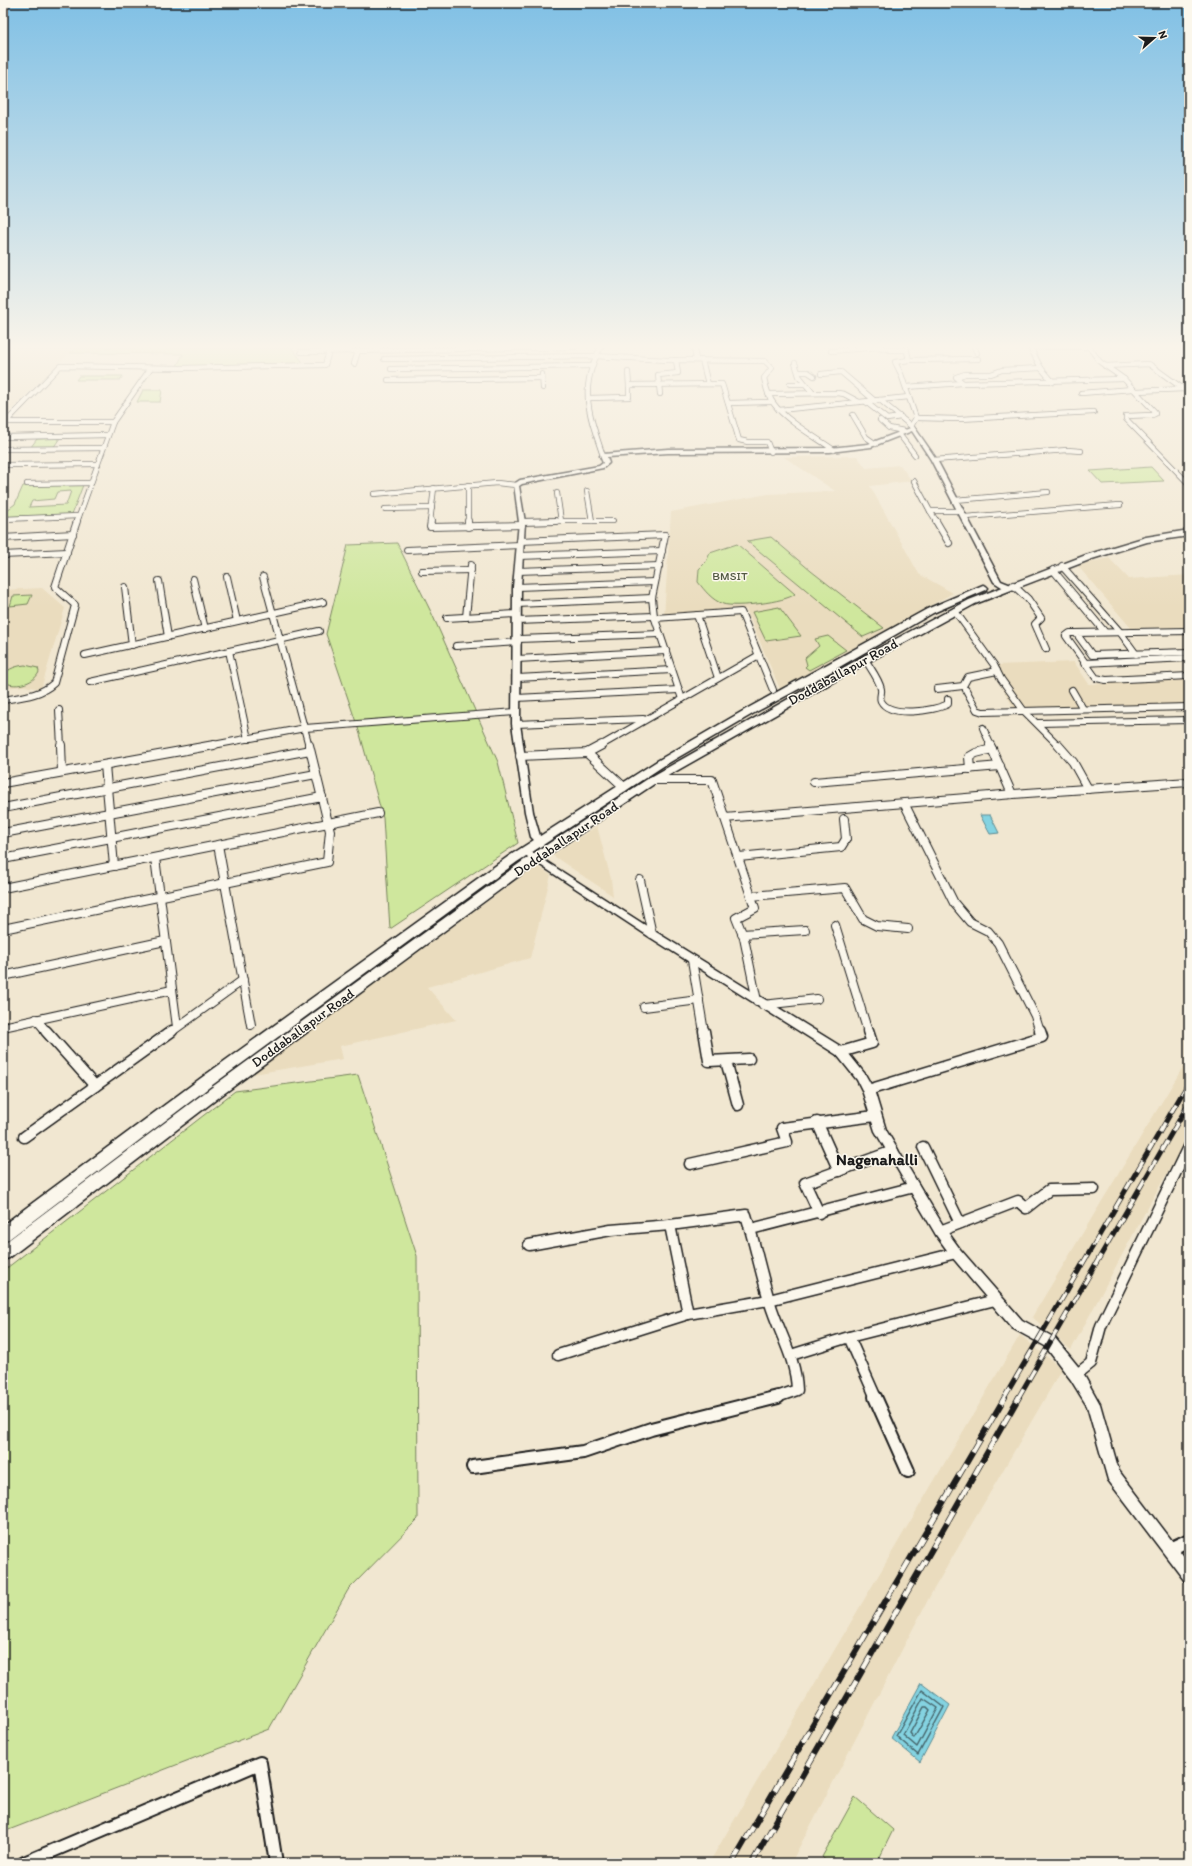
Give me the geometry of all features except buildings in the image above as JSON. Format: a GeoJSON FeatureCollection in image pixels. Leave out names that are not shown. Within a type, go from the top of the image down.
{"type":"FeatureCollection","features":[{"type":"Feature","properties":{"kind":"main road","name":"Doddaballapur Road"},"geometry":{"type":"LineString","coordinates":[[3,1234],[212,1078],[530,855],[653,780],[865,659],[1006,584],[1055,561],[1110,544],[1162,531],[1189,528]]}},
{"type":"Feature","properties":{"kind":"main road","name":"Doddaballapur Road"},"geometry":{"type":"LineString","coordinates":[[546,845],[624,788],[668,759],[752,710],[832,667],[930,611],[1006,584],[1146,540],[1189,533]]}},
{"type":"Feature","properties":{"kind":"main road","name":"Doddaballapur Road"},"geometry":{"type":"LineString","coordinates":[[3,1253],[530,855]]}},
{"type":"Feature","properties":{"kind":"street"},"geometry":{"type":"LineString","coordinates":[[3,700],[38,693],[50,688],[54,683],[75,604],[55,586],[108,435],[85,434]]}},
{"type":"Feature","properties":{"kind":"street"},"geometry":{"type":"LineString","coordinates":[[374,494],[497,483],[516,485],[526,480],[601,467],[606,463],[596,434]]}},
{"type":"Feature","properties":{"kind":"street"},"geometry":{"type":"LineString","coordinates":[[737,434],[739,440],[748,442],[767,442],[771,452]]}},
{"type":"Feature","properties":{"kind":"street"},"geometry":{"type":"LineString","coordinates":[[812,434],[834,450]]}},
{"type":"Feature","properties":{"kind":"street"},"geometry":{"type":"LineString","coordinates":[[864,434],[876,444]]}},
{"type":"Feature","properties":{"kind":"street"},"geometry":{"type":"LineString","coordinates":[[603,456],[633,452],[771,452],[834,450],[864,447],[876,444],[899,434]]}},
{"type":"Feature","properties":{"kind":"street"},"geometry":{"type":"LineString","coordinates":[[902,434],[915,455]]}},
{"type":"Feature","properties":{"kind":"street"},"geometry":{"type":"LineString","coordinates":[[917,434],[934,460],[963,514],[1006,584],[1028,599],[1041,618],[1035,624],[1046,649]]}},
{"type":"Feature","properties":{"kind":"street"},"geometry":{"type":"LineString","coordinates":[[1141,434],[1189,484]]}},
{"type":"Feature","properties":{"kind":"street"},"geometry":{"type":"LineString","coordinates":[[3,449],[103,448]]}},
{"type":"Feature","properties":{"kind":"street"},"geometry":{"type":"LineString","coordinates":[[934,460],[1067,450],[1081,451]]}},
{"type":"Feature","properties":{"kind":"street"},"geometry":{"type":"LineString","coordinates":[[3,465],[98,464]]}},
{"type":"Feature","properties":{"kind":"street"},"geometry":{"type":"LineString","coordinates":[[914,481],[949,543]]}},
{"type":"Feature","properties":{"kind":"street"},"geometry":{"type":"LineString","coordinates":[[27,484],[91,483]]}},
{"type":"Feature","properties":{"kind":"street"},"geometry":{"type":"LineString","coordinates":[[516,485],[522,524],[517,587],[518,640],[516,724],[529,812],[536,837],[546,845]]}},
{"type":"Feature","properties":{"kind":"street"},"geometry":{"type":"LineString","coordinates":[[468,486],[468,527]]}},
{"type":"Feature","properties":{"kind":"street"},"geometry":{"type":"LineString","coordinates":[[434,488],[430,527],[468,527],[561,521],[614,521]]}},
{"type":"Feature","properties":{"kind":"street"},"geometry":{"type":"LineString","coordinates":[[587,491],[592,521]]}},
{"type":"Feature","properties":{"kind":"street"},"geometry":{"type":"LineString","coordinates":[[955,500],[1048,492]]}},
{"type":"Feature","properties":{"kind":"street"},"geometry":{"type":"LineString","coordinates":[[557,493],[561,521]]}},
{"type":"Feature","properties":{"kind":"street"},"geometry":{"type":"LineString","coordinates":[[930,511],[963,514],[1120,505]]}},
{"type":"Feature","properties":{"kind":"street"},"geometry":{"type":"LineString","coordinates":[[385,509],[432,508]]}},
{"type":"Feature","properties":{"kind":"street"},"geometry":{"type":"LineString","coordinates":[[3,519],[79,516]]}},
{"type":"Feature","properties":{"kind":"street"},"geometry":{"type":"LineString","coordinates":[[3,538],[73,534]]}},
{"type":"Feature","properties":{"kind":"street"},"geometry":{"type":"LineString","coordinates":[[407,550],[665,536],[652,598],[660,634],[682,699]]}},
{"type":"Feature","properties":{"kind":"street"},"geometry":{"type":"LineString","coordinates":[[519,556],[662,551]]}},
{"type":"Feature","properties":{"kind":"street"},"geometry":{"type":"LineString","coordinates":[[3,555],[66,552]]}},
{"type":"Feature","properties":{"kind":"street"},"geometry":{"type":"LineString","coordinates":[[518,571],[659,566]]}},
{"type":"Feature","properties":{"kind":"street"},"geometry":{"type":"LineString","coordinates":[[422,571],[471,567],[466,617]]}},
{"type":"Feature","properties":{"kind":"street"},"geometry":{"type":"LineString","coordinates":[[1058,568],[1104,632]]}},
{"type":"Feature","properties":{"kind":"street"},"geometry":{"type":"LineString","coordinates":[[1058,568],[1120,632],[1136,654]]}},
{"type":"Feature","properties":{"kind":"street"},"geometry":{"type":"LineString","coordinates":[[226,577],[237,621]]}},
{"type":"Feature","properties":{"kind":"street"},"geometry":{"type":"LineString","coordinates":[[3,930],[327,862],[330,831],[305,728],[263,577]]}},
{"type":"Feature","properties":{"kind":"street"},"geometry":{"type":"LineString","coordinates":[[193,579],[205,629]]}},
{"type":"Feature","properties":{"kind":"street"},"geometry":{"type":"LineString","coordinates":[[159,581],[168,637]]}},
{"type":"Feature","properties":{"kind":"street"},"geometry":{"type":"LineString","coordinates":[[517,587],[655,582]]}},
{"type":"Feature","properties":{"kind":"street"},"geometry":{"type":"LineString","coordinates":[[125,587],[132,645]]}},
{"type":"Feature","properties":{"kind":"street"},"geometry":{"type":"LineString","coordinates":[[517,604],[652,598]]}},
{"type":"Feature","properties":{"kind":"street"},"geometry":{"type":"LineString","coordinates":[[85,655],[323,602]]}},
{"type":"Feature","properties":{"kind":"street"},"geometry":{"type":"LineString","coordinates":[[955,611],[1024,711],[1038,723],[1073,762],[1088,789]]}},
{"type":"Feature","properties":{"kind":"street"},"geometry":{"type":"LineString","coordinates":[[447,618],[655,617],[741,612],[773,690]]}},
{"type":"Feature","properties":{"kind":"street"},"geometry":{"type":"LineString","coordinates":[[697,615],[718,678]]}},
{"type":"Feature","properties":{"kind":"street"},"geometry":{"type":"LineString","coordinates":[[1189,630],[1070,633],[1066,636],[1093,676],[1102,680],[1189,676]]}},
{"type":"Feature","properties":{"kind":"street"},"geometry":{"type":"LineString","coordinates":[[90,682],[319,631]]}},
{"type":"Feature","properties":{"kind":"street"},"geometry":{"type":"LineString","coordinates":[[1076,633],[1092,655],[1189,652]]}},
{"type":"Feature","properties":{"kind":"street"},"geometry":{"type":"LineString","coordinates":[[456,646],[518,640],[660,634]]}},
{"type":"Feature","properties":{"kind":"street"},"geometry":{"type":"LineString","coordinates":[[230,651],[248,739]]}},
{"type":"Feature","properties":{"kind":"street"},"geometry":{"type":"LineString","coordinates":[[517,659],[666,652]]}},
{"type":"Feature","properties":{"kind":"street"},"geometry":{"type":"LineString","coordinates":[[520,756],[587,753],[759,655]]}},
{"type":"Feature","properties":{"kind":"street"},"geometry":{"type":"LineString","coordinates":[[1084,663],[1189,658]]}},
{"type":"Feature","properties":{"kind":"street"},"geometry":{"type":"LineString","coordinates":[[865,659],[876,677],[881,689],[880,699],[885,706],[900,712],[940,709],[948,704],[948,699]]}},
{"type":"Feature","properties":{"kind":"street"},"geometry":{"type":"LineString","coordinates":[[517,678],[672,670]]}},
{"type":"Feature","properties":{"kind":"street"},"geometry":{"type":"LineString","coordinates":[[937,689],[963,686],[968,677],[975,674],[997,671]]}},
{"type":"Feature","properties":{"kind":"street"},"geometry":{"type":"LineString","coordinates":[[516,698],[679,690]]}},
{"type":"Feature","properties":{"kind":"street"},"geometry":{"type":"LineString","coordinates":[[966,690],[979,711],[1189,706]]}},
{"type":"Feature","properties":{"kind":"street"},"geometry":{"type":"LineString","coordinates":[[1072,690],[1083,709]]}},
{"type":"Feature","properties":{"kind":"street"},"geometry":{"type":"LineString","coordinates":[[59,710],[62,772]]}},
{"type":"Feature","properties":{"kind":"street"},"geometry":{"type":"LineString","coordinates":[[3,783],[305,728],[516,712]]}},
{"type":"Feature","properties":{"kind":"street"},"geometry":{"type":"LineString","coordinates":[[516,724],[646,719]]}},
{"type":"Feature","properties":{"kind":"street"},"geometry":{"type":"LineString","coordinates":[[1038,723],[1189,720]]}},
{"type":"Feature","properties":{"kind":"street"},"geometry":{"type":"LineString","coordinates":[[983,728],[1012,794]]}},
{"type":"Feature","properties":{"kind":"street"},"geometry":{"type":"LineString","coordinates":[[970,769],[969,757],[992,748]]}},
{"type":"Feature","properties":{"kind":"street"},"geometry":{"type":"LineString","coordinates":[[3,808],[310,750]]}},
{"type":"Feature","properties":{"kind":"street"},"geometry":{"type":"LineString","coordinates":[[587,753],[624,788]]}},
{"type":"Feature","properties":{"kind":"street"},"geometry":{"type":"LineString","coordinates":[[105,764],[114,866]]}},
{"type":"Feature","properties":{"kind":"street"},"geometry":{"type":"LineString","coordinates":[[814,782],[1000,766]]}},
{"type":"Feature","properties":{"kind":"street"},"geometry":{"type":"LineString","coordinates":[[3,833],[316,774]]}},
{"type":"Feature","properties":{"kind":"street"},"geometry":{"type":"LineString","coordinates":[[653,780],[712,780],[755,908],[736,918],[742,934],[760,1003]]}},
{"type":"Feature","properties":{"kind":"street"},"geometry":{"type":"LineString","coordinates":[[725,818],[1012,794],[1189,782]]}},
{"type":"Feature","properties":{"kind":"street"},"geometry":{"type":"LineString","coordinates":[[3,859],[322,797]]}},
{"type":"Feature","properties":{"kind":"street"},"geometry":{"type":"LineString","coordinates":[[868,1090],[1042,1038],[1035,1016],[998,943],[988,931],[970,922],[954,903],[904,803]]}},
{"type":"Feature","properties":{"kind":"street"},"geometry":{"type":"LineString","coordinates":[[3,888],[378,813]]}},
{"type":"Feature","properties":{"kind":"street"},"geometry":{"type":"LineString","coordinates":[[739,857],[841,847],[846,838],[844,819]]}},
{"type":"Feature","properties":{"kind":"street"},"geometry":{"type":"LineString","coordinates":[[218,845],[251,1025]]}},
{"type":"Feature","properties":{"kind":"street"},"geometry":{"type":"LineString","coordinates":[[530,855],[692,960],[841,1052],[861,1077],[868,1090],[881,1131],[940,1231],[956,1253],[1017,1324],[1050,1342],[1076,1375],[1093,1404],[1113,1475],[1170,1549],[1185,1562],[1189,1575]]}},
{"type":"Feature","properties":{"kind":"street"},"geometry":{"type":"LineString","coordinates":[[155,858],[176,1027]]}},
{"type":"Feature","properties":{"kind":"street"},"geometry":{"type":"LineString","coordinates":[[640,880],[652,934]]}},
{"type":"Feature","properties":{"kind":"street"},"geometry":{"type":"LineString","coordinates":[[751,896],[845,888],[863,919],[877,926],[908,929]]}},
{"type":"Feature","properties":{"kind":"street"},"geometry":{"type":"LineString","coordinates":[[835,925],[872,1043],[841,1052]]}},
{"type":"Feature","properties":{"kind":"street"},"geometry":{"type":"LineString","coordinates":[[742,934],[805,930]]}},
{"type":"Feature","properties":{"kind":"street"},"geometry":{"type":"LineString","coordinates":[[3,976],[166,941]]}},
{"type":"Feature","properties":{"kind":"street"},"geometry":{"type":"LineString","coordinates":[[692,960],[709,1061],[749,1059]]}},
{"type":"Feature","properties":{"kind":"street"},"geometry":{"type":"LineString","coordinates":[[24,1137],[243,980]]}},
{"type":"Feature","properties":{"kind":"street"},"geometry":{"type":"LineString","coordinates":[[3,1027],[172,990]]}},
{"type":"Feature","properties":{"kind":"street"},"geometry":{"type":"LineString","coordinates":[[760,1003],[817,999]]}},
{"type":"Feature","properties":{"kind":"street"},"geometry":{"type":"LineString","coordinates":[[644,1007],[699,1000]]}},
{"type":"Feature","properties":{"kind":"street"},"geometry":{"type":"LineString","coordinates":[[36,1019],[95,1086]]}},
{"type":"Feature","properties":{"kind":"street"},"geometry":{"type":"LineString","coordinates":[[726,1061],[738,1105]]}},
{"type":"Feature","properties":{"kind":"street"},"geometry":{"type":"LineString","coordinates":[[690,1164],[787,1142],[782,1128],[817,1122],[875,1116]]}},
{"type":"Feature","properties":{"kind":"street"},"geometry":{"type":"LineString","coordinates":[[817,1122],[839,1171]]}},
{"type":"Feature","properties":{"kind":"street"},"geometry":{"type":"LineString","coordinates":[[1076,1375],[1091,1362],[1101,1326],[1189,1145]]}},
{"type":"Feature","properties":{"kind":"street"},"geometry":{"type":"LineString","coordinates":[[923,1147],[960,1223]]}},
{"type":"Feature","properties":{"kind":"street"},"geometry":{"type":"LineString","coordinates":[[819,1213],[805,1183],[893,1151]]}},
{"type":"Feature","properties":{"kind":"street"},"geometry":{"type":"LineString","coordinates":[[751,1229],[819,1213],[914,1187]]}},
{"type":"Feature","properties":{"kind":"street"},"geometry":{"type":"LineString","coordinates":[[940,1231],[1018,1201],[1026,1208],[1049,1190],[1094,1189]]}},
{"type":"Feature","properties":{"kind":"street"},"geometry":{"type":"LineString","coordinates":[[473,1467],[583,1452],[651,1429],[789,1394],[797,1390],[791,1354],[769,1300],[746,1215],[670,1225],[611,1230],[528,1245]]}},
{"type":"Feature","properties":{"kind":"street"},"geometry":{"type":"LineString","coordinates":[[670,1225],[688,1314]]}},
{"type":"Feature","properties":{"kind":"street"},"geometry":{"type":"LineString","coordinates":[[558,1355],[688,1314],[769,1300],[956,1253]]}},
{"type":"Feature","properties":{"kind":"street"},"geometry":{"type":"LineString","coordinates":[[791,1354],[849,1337],[995,1300]]}},
{"type":"Feature","properties":{"kind":"street"},"geometry":{"type":"LineString","coordinates":[[849,1337],[908,1472]]}},
{"type":"Feature","properties":{"kind":"street"},"geometry":{"type":"LineString","coordinates":[[1170,1549],[1189,1540]]}},
{"type":"Feature","properties":{"kind":"street"},"geometry":{"type":"LineString","coordinates":[[24,1863],[260,1763],[276,1863]]}},
{"type":"Feature","properties":{"kind":"shaded area"},"geometry":{"type":"Polygon","coordinates":[[[857,456],[866,468],[900,465],[912,481],[870,486],[919,574],[953,593],[780,689],[746,609],[664,616],[671,512],[768,494],[835,491],[784,457],[857,456]]]}},
{"type":"Feature","properties":{"kind":"shaded area"},"geometry":{"type":"Polygon","coordinates":[[[1109,558],[1129,579],[1189,575],[1189,627],[1131,628],[1077,565],[1109,558]]]}},
{"type":"Feature","properties":{"kind":"shaded area"},"geometry":{"type":"Polygon","coordinates":[[[42,588],[65,608],[41,689],[24,686],[3,688],[3,590],[42,588]]]}},
{"type":"Feature","properties":{"kind":"shaded area"},"geometry":{"type":"Polygon","coordinates":[[[1074,662],[1089,684],[1189,680],[1189,706],[1017,714],[991,667],[996,665],[1074,662]]]}},
{"type":"Feature","properties":{"kind":"shaded area"},"geometry":{"type":"Polygon","coordinates":[[[597,826],[611,879],[613,896],[552,855],[597,826]]]}},
{"type":"Feature","properties":{"kind":"shaded area"},"geometry":{"type":"Polygon","coordinates":[[[536,866],[551,875],[530,958],[427,987],[456,1020],[340,1046],[343,1059],[247,1075],[536,866]]]}},
{"type":"Feature","properties":{"kind":"shaded area"},"geometry":{"type":"Polygon","coordinates":[[[1189,1057],[1189,1135],[1150,1203],[1071,1350],[1032,1317],[1189,1057]]]}},
{"type":"Feature","properties":{"kind":"shaded area"},"geometry":{"type":"Polygon","coordinates":[[[1020,1335],[1062,1369],[931,1594],[791,1863],[709,1863],[1020,1335]]]}},
{"type":"Feature","properties":{"kind":"green space"},"geometry":{"type":"Polygon","coordinates":[[[60,438],[53,448],[30,448],[37,439],[60,438]]]}},
{"type":"Feature","properties":{"kind":"green space"},"geometry":{"type":"Polygon","coordinates":[[[1151,467],[1164,481],[1102,484],[1090,471],[1151,467]]]}},
{"type":"Feature","properties":{"kind":"green space"},"geometry":{"type":"Polygon","coordinates":[[[83,485],[72,514],[3,518],[3,513],[15,504],[23,486],[83,485]],[[71,491],[57,492],[54,499],[32,501],[29,507],[66,505],[71,491]]]}},
{"type":"Feature","properties":{"kind":"green space"},"geometry":{"type":"Polygon","coordinates":[[[771,537],[811,571],[884,628],[863,637],[747,541],[771,537]]]}},
{"type":"Feature","properties":{"kind":"green space"},"geometry":{"type":"Polygon","coordinates":[[[397,543],[432,614],[498,762],[518,843],[390,929],[383,818],[360,734],[326,634],[348,545],[397,543]]]}},
{"type":"Feature","properties":{"kind":"green space","name":"BMSIT"},"geometry":{"type":"Polygon","coordinates":[[[737,544],[795,594],[782,600],[760,604],[729,605],[723,604],[712,598],[698,582],[699,569],[706,562],[710,553],[737,544]]]}},
{"type":"Feature","properties":{"kind":"green space"},"geometry":{"type":"Polygon","coordinates":[[[32,595],[28,604],[10,606],[13,596],[32,595]]]}},
{"type":"Feature","properties":{"kind":"green space"},"geometry":{"type":"Polygon","coordinates":[[[779,607],[801,636],[766,641],[752,612],[779,607]]]}},
{"type":"Feature","properties":{"kind":"green space"},"geometry":{"type":"Polygon","coordinates":[[[828,636],[846,650],[809,670],[805,667],[807,665],[805,658],[819,646],[815,639],[828,636]]]}},
{"type":"Feature","properties":{"kind":"green space"},"geometry":{"type":"Polygon","coordinates":[[[25,665],[38,668],[39,672],[33,680],[17,685],[12,685],[3,681],[3,675],[10,669],[25,665]]]}},
{"type":"Feature","properties":{"kind":"green space"},"geometry":{"type":"Polygon","coordinates":[[[358,1075],[417,1256],[418,1519],[348,1590],[269,1729],[6,1831],[3,1776],[3,1271],[235,1091],[358,1075]]]}},
{"type":"Feature","properties":{"kind":"green space"},"geometry":{"type":"Polygon","coordinates":[[[855,1797],[893,1830],[877,1863],[829,1863],[822,1857],[855,1797]]]}},
{"type":"Feature","properties":{"kind":"water"},"geometry":{"type":"Polygon","coordinates":[[[980,815],[990,815],[999,833],[990,834],[980,815]]]}},
{"type":"Feature","properties":{"kind":"water"},"geometry":{"type":"Polygon","coordinates":[[[921,1683],[950,1705],[920,1762],[891,1738],[921,1683]]]}},
{"type":"Feature","properties":{"kind":"railway"},"geometry":{"type":"LineString","coordinates":[[1004,1398],[1189,1082]]}},
{"type":"Feature","properties":{"kind":"railway"},"geometry":{"type":"LineString","coordinates":[[1018,1398],[1189,1103]]}},
{"type":"Feature","properties":{"kind":"railway"},"geometry":{"type":"LineString","coordinates":[[732,1863],[1005,1397]]}},
{"type":"Feature","properties":{"kind":"railway"},"geometry":{"type":"LineString","coordinates":[[752,1863],[1019,1397]]}},
{"type":"Feature","properties":{"kind":"district","name":"Nagenahalli"},"geometry":{"type":"Point","coordinates":[877,1159]}}]}
